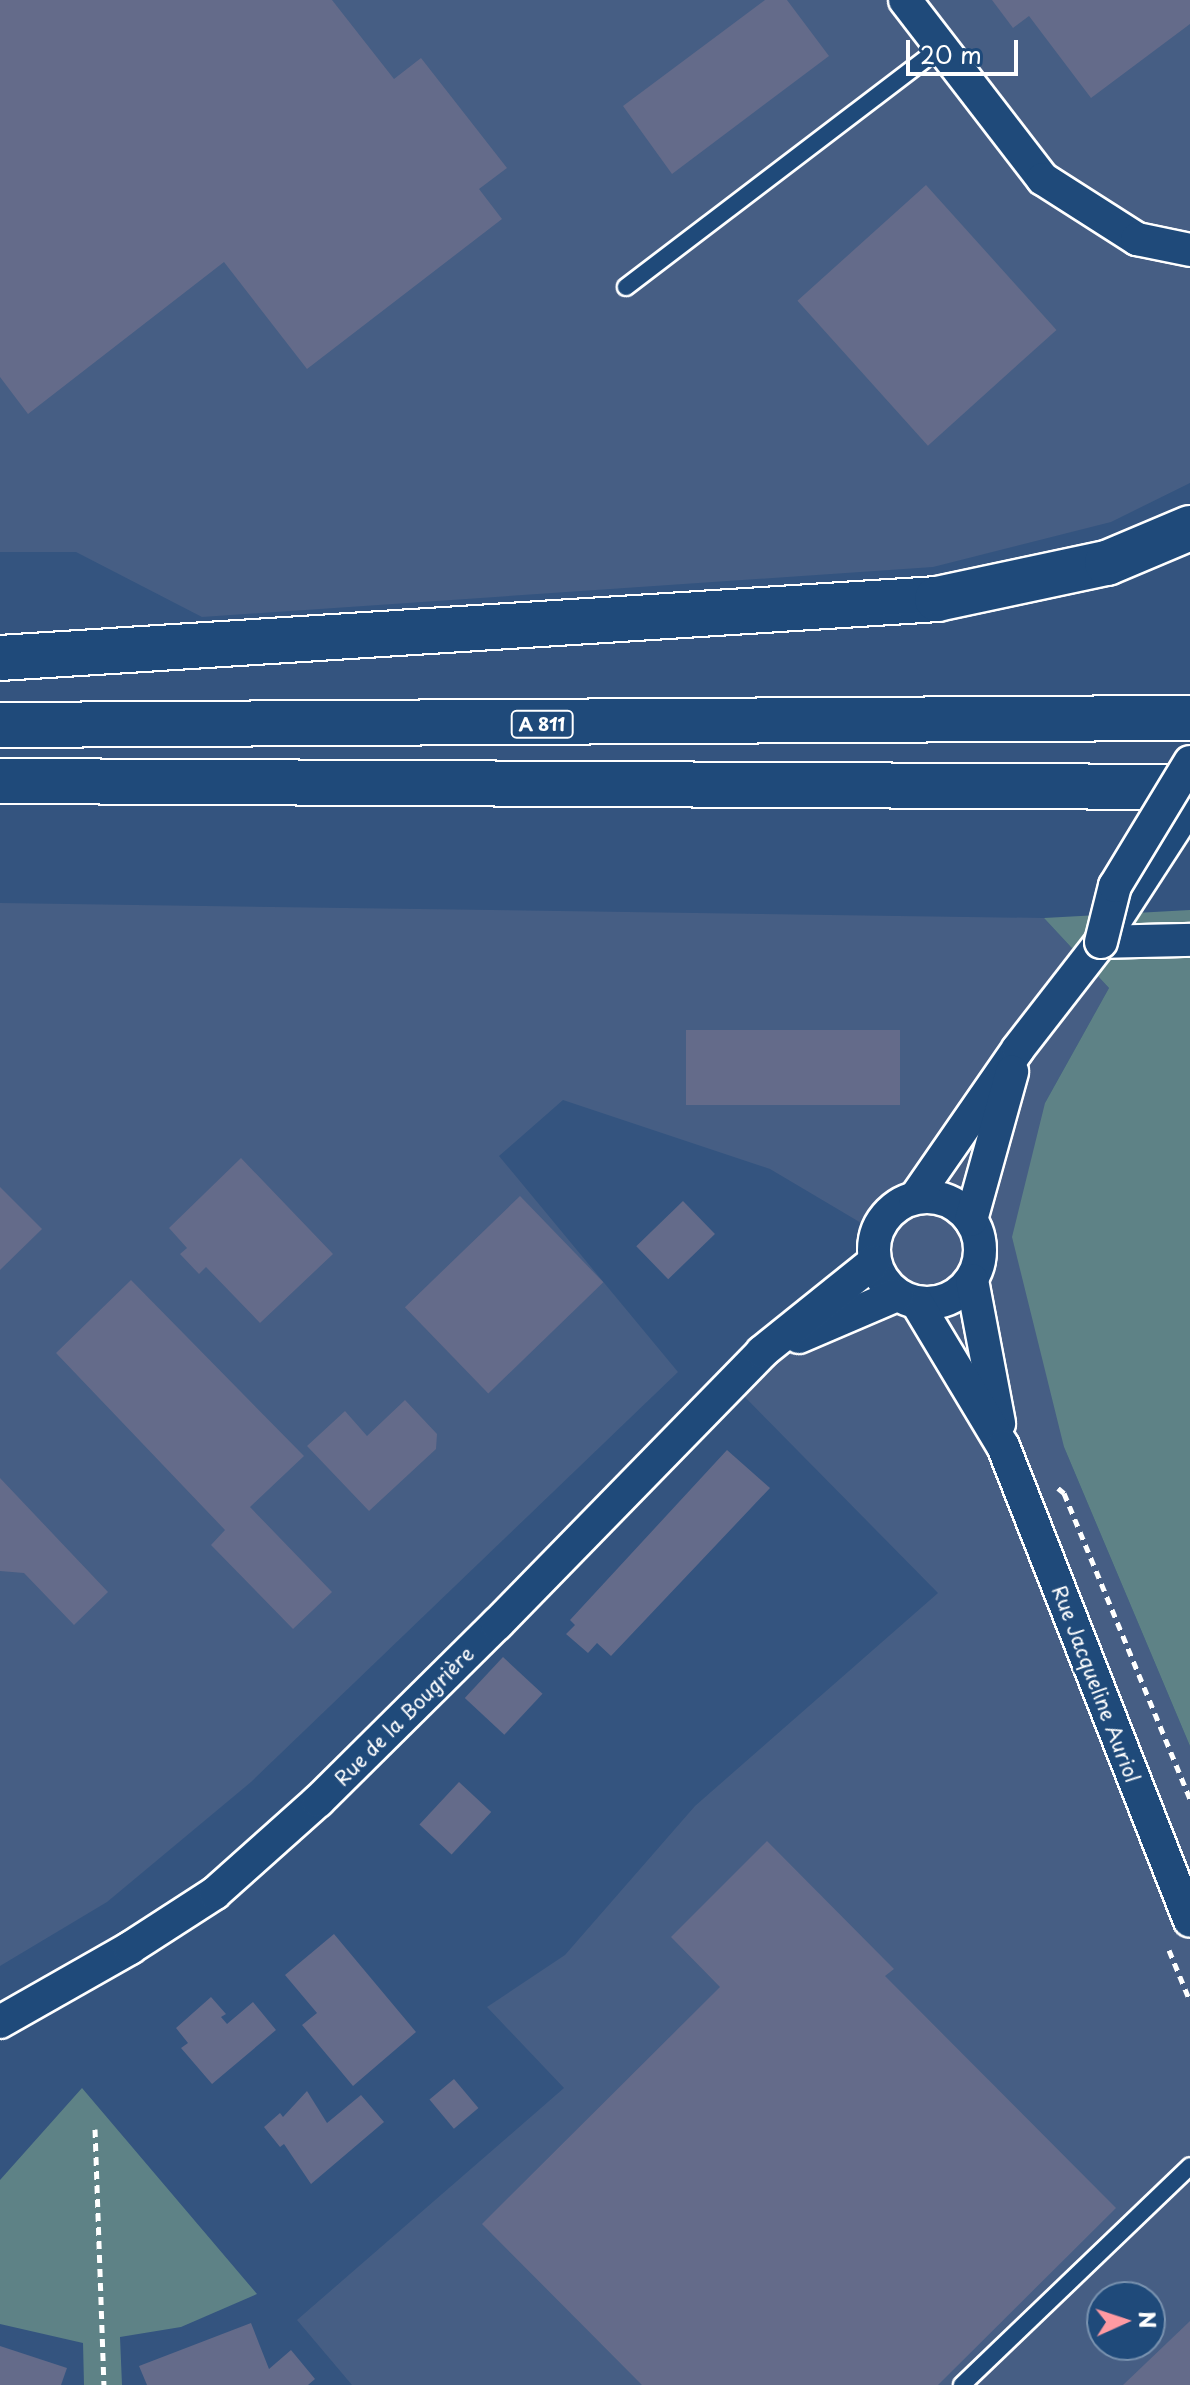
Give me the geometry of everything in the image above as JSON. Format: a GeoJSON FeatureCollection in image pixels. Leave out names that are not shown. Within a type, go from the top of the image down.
{"type":"FeatureCollection","features":[{"type":"Feature","properties":{"kind":"highway"},"geometry":{"type":"LineString","coordinates":[[0,658],[937,599],[1107,563],[1190,528]]}},
{"type":"Feature","properties":{"kind":"highway","name":"A 811"},"geometry":{"type":"LineString","coordinates":[[0,725],[1190,718]]}},
{"type":"Feature","properties":{"kind":"highway"},"geometry":{"type":"LineString","coordinates":[[0,781],[1190,787]]}},
{"type":"Feature","properties":{"kind":"street"},"geometry":{"type":"LineString","coordinates":[[905,0],[1043,179],[1137,239],[1190,250]]}},
{"type":"Feature","properties":{"kind":"street"},"geometry":{"type":"LineString","coordinates":[[1101,942],[1115,886],[1190,762]]}},
{"type":"Feature","properties":{"kind":"street"},"geometry":{"type":"LineString","coordinates":[[915,1198],[1018,1049],[1101,942],[1190,805]]}},
{"type":"Feature","properties":{"kind":"street"},"geometry":{"type":"LineString","coordinates":[[1101,942],[1190,940]]}},
{"type":"Feature","properties":{"kind":"street"},"geometry":{"type":"LineString","coordinates":[[971,1220],[1018,1049]]}},
{"type":"Feature","properties":{"kind":"street"},"geometry":{"type":"LineString","coordinates":[[915,1198],[946,1201],[971,1220],[980,1239],[972,1280],[948,1299],[907,1299],[882,1281],[874,1262],[882,1221],[896,1206],[915,1198]]}},
{"type":"Feature","properties":{"kind":"street","name":"Rue de la Bougrière"},"geometry":{"type":"LineString","coordinates":[[0,2022],[215,1893],[318,1801],[497,1624],[762,1352],[874,1262]]}},
{"type":"Feature","properties":{"kind":"street","name":"Rue Jacqueline Auriol"},"geometry":{"type":"LineString","coordinates":[[972,1280],[1003,1446],[1190,1921]]}},
{"type":"Feature","properties":{"kind":"street","name":"Rue de la Bougrière"},"geometry":{"type":"LineString","coordinates":[[762,1352],[907,1299]]}},
{"type":"Feature","properties":{"kind":"street","name":"Rue Jacqueline Auriol"},"geometry":{"type":"LineString","coordinates":[[907,1299],[1003,1446]]}},
{"type":"Feature","properties":{"kind":"lane"},"geometry":{"type":"LineString","coordinates":[[626,287],[940,48]]}},
{"type":"Feature","properties":{"kind":"lane"},"geometry":{"type":"LineString","coordinates":[[962,2385],[1190,2166]]}},
{"type":"Feature","properties":{"kind":"path"},"geometry":{"type":"LineString","coordinates":[[95,2129],[104,2385]]}},
{"type":"Feature","properties":{"kind":"shaded area"},"geometry":{"type":"Polygon","coordinates":[[[0,0],[1190,0],[1190,483],[1111,522],[933,567],[202,617],[76,552],[0,552],[0,0]]]}},
{"type":"Feature","properties":{"kind":"shaded area"},"geometry":{"type":"Polygon","coordinates":[[[0,903],[1044,918],[1109,988],[1045,1103],[1064,1447],[1190,1746],[1190,2385],[352,2385],[297,2320],[564,2088],[487,2007],[565,1955],[695,1806],[938,1593],[736,1388],[878,1233],[770,1169],[563,1100],[499,1156],[678,1372],[251,1782],[107,1902],[0,1966],[0,903]]]}},
{"type":"Feature","properties":{"kind":"green space"},"geometry":{"type":"Polygon","coordinates":[[[1190,910],[1190,1746],[1064,1447],[1012,1237],[1045,1103],[1109,988],[1044,918],[1190,910]]]}},
{"type":"Feature","properties":{"kind":"green space"},"geometry":{"type":"Polygon","coordinates":[[[82,2088],[257,2294],[181,2327],[120,2337],[122,2385],[84,2385],[83,2343],[0,2324],[0,2180],[82,2088]]]}},
{"type":"Feature","properties":{"kind":"building"},"geometry":{"type":"Polygon","coordinates":[[[0,0],[332,0],[394,79],[421,58],[507,168],[479,189],[502,219],[307,369],[224,262],[28,414],[0,377],[0,0]]]}},
{"type":"Feature","properties":{"kind":"building"},"geometry":{"type":"Polygon","coordinates":[[[765,0],[787,0],[829,56],[672,174],[623,106],[765,0]]]}},
{"type":"Feature","properties":{"kind":"building"},"geometry":{"type":"Polygon","coordinates":[[[992,0],[1190,0],[1190,24],[1091,98],[1029,16],[1013,28],[992,0]]]}},
{"type":"Feature","properties":{"kind":"building"},"geometry":{"type":"Polygon","coordinates":[[[926,185],[1056,330],[928,446],[797,301],[926,185]]]}},
{"type":"Feature","properties":{"kind":"building"},"geometry":{"type":"Polygon","coordinates":[[[686,1030],[900,1030],[900,1105],[686,1105],[686,1030]]]}},
{"type":"Feature","properties":{"kind":"building"},"geometry":{"type":"Polygon","coordinates":[[[241,1158],[333,1254],[260,1323],[206,1267],[199,1274],[180,1254],[187,1248],[169,1228],[241,1158]]]}},
{"type":"Feature","properties":{"kind":"building"},"geometry":{"type":"Polygon","coordinates":[[[0,1187],[42,1229],[0,1270],[0,1187]]]}},
{"type":"Feature","properties":{"kind":"building"},"geometry":{"type":"Polygon","coordinates":[[[520,1196],[603,1282],[488,1393],[405,1307],[520,1196]]]}},
{"type":"Feature","properties":{"kind":"building"},"geometry":{"type":"Polygon","coordinates":[[[683,1201],[715,1234],[668,1279],[636,1246],[683,1201]]]}},
{"type":"Feature","properties":{"kind":"building"},"geometry":{"type":"Polygon","coordinates":[[[131,1280],[304,1456],[250,1507],[332,1592],[293,1629],[211,1545],[225,1530],[56,1353],[131,1280]]]}},
{"type":"Feature","properties":{"kind":"building"},"geometry":{"type":"Polygon","coordinates":[[[405,1400],[437,1434],[436,1449],[369,1511],[307,1446],[345,1411],[367,1436],[405,1400]]]}},
{"type":"Feature","properties":{"kind":"building"},"geometry":{"type":"Polygon","coordinates":[[[727,1450],[770,1488],[611,1656],[597,1643],[588,1653],[566,1634],[575,1625],[570,1620],[727,1450]]]}},
{"type":"Feature","properties":{"kind":"building"},"geometry":{"type":"Polygon","coordinates":[[[0,1478],[108,1592],[74,1625],[24,1573],[0,1571],[0,1478]]]}},
{"type":"Feature","properties":{"kind":"building"},"geometry":{"type":"Polygon","coordinates":[[[503,1657],[542,1694],[504,1735],[465,1698],[503,1657]]]}},
{"type":"Feature","properties":{"kind":"building"},"geometry":{"type":"Polygon","coordinates":[[[459,1782],[491,1812],[452,1854],[419,1824],[459,1782]]]}},
{"type":"Feature","properties":{"kind":"building"},"geometry":{"type":"Polygon","coordinates":[[[767,1841],[894,1969],[885,1976],[1116,2208],[938,2385],[642,2385],[482,2224],[720,1987],[671,1937],[767,1841]]]}},
{"type":"Feature","properties":{"kind":"building"},"geometry":{"type":"Polygon","coordinates":[[[334,1934],[416,2032],[353,2086],[302,2025],[317,2013],[285,1975],[334,1934]]]}},
{"type":"Feature","properties":{"kind":"building"},"geometry":{"type":"Polygon","coordinates":[[[211,1997],[226,2014],[221,2017],[227,2024],[253,2002],[276,2030],[212,2084],[181,2048],[188,2043],[176,2028],[211,1997]]]}},
{"type":"Feature","properties":{"kind":"building"},"geometry":{"type":"Polygon","coordinates":[[[454,2079],[478,2108],[454,2129],[429,2100],[454,2079]]]}},
{"type":"Feature","properties":{"kind":"building"},"geometry":{"type":"Polygon","coordinates":[[[307,2091],[327,2123],[361,2095],[384,2122],[311,2184],[284,2144],[280,2147],[264,2127],[280,2113],[283,2117],[307,2091]]]}},
{"type":"Feature","properties":{"kind":"building"},"geometry":{"type":"Polygon","coordinates":[[[1190,2321],[1190,2385],[1123,2385],[1148,2361],[1166,2361],[1166,2344],[1190,2321]]]}},
{"type":"Feature","properties":{"kind":"building"},"geometry":{"type":"Polygon","coordinates":[[[251,2323],[269,2369],[291,2350],[315,2379],[308,2385],[147,2385],[139,2366],[251,2323]]]}},
{"type":"Feature","properties":{"kind":"building"},"geometry":{"type":"Polygon","coordinates":[[[0,2346],[67,2368],[61,2385],[0,2385],[0,2346]]]}}]}
